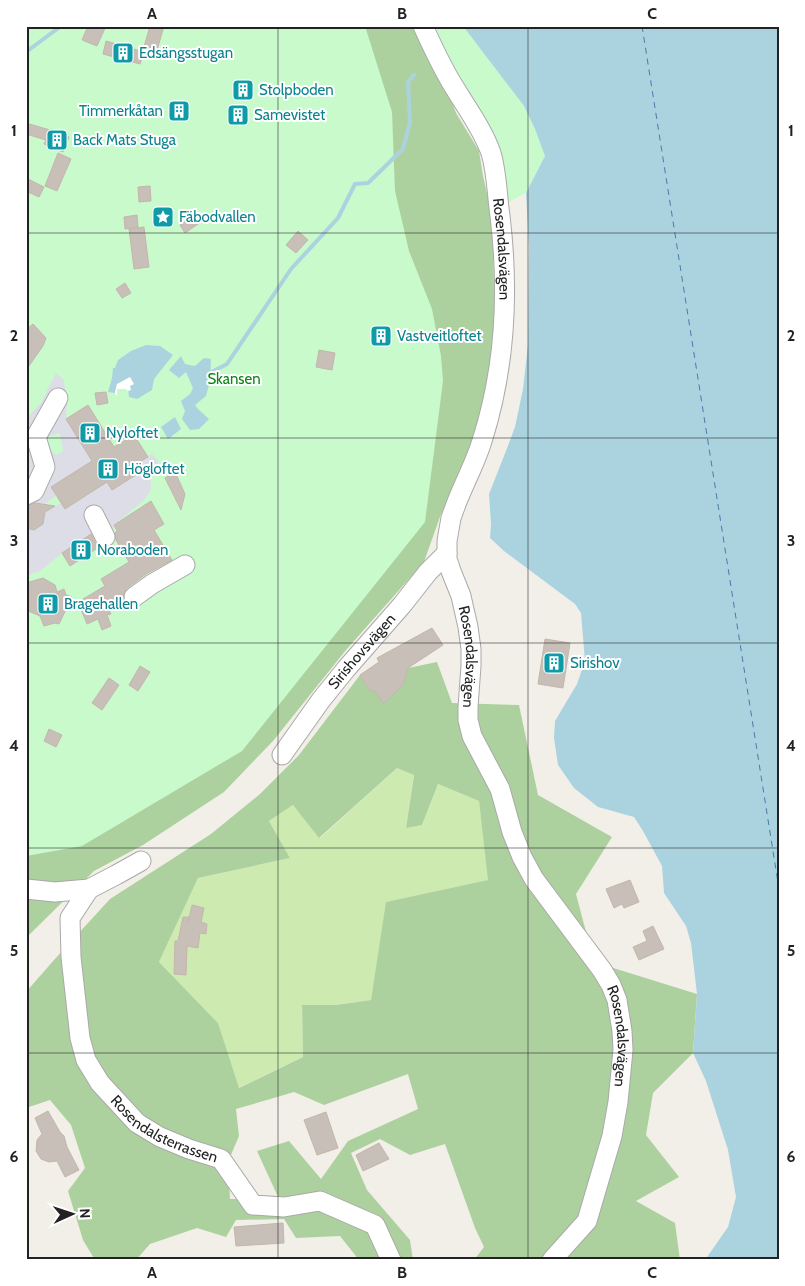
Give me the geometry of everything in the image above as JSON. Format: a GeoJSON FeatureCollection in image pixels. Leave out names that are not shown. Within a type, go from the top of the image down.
{"type":"FeatureCollection","features":[{"type":"Feature","properties":{"kind":"street","name":"Rosendalsvägen"},"geometry":{"type":"LineString","coordinates":[[423,26],[443,68],[482,134],[491,154],[502,231],[504,261],[504,321],[497,380],[490,415],[482,442],[451,518],[447,541],[451,571],[461,596],[471,649],[468,720],[472,736],[500,789],[512,832],[522,857],[534,879],[602,970],[611,985],[617,1000],[622,1031],[618,1102],[612,1136],[587,1221],[552,1260]]}},
{"type":"Feature","properties":{"kind":"street"},"geometry":{"type":"LineString","coordinates":[[26,495],[34,491],[45,467],[36,437],[58,398]]}},
{"type":"Feature","properties":{"kind":"street"},"geometry":{"type":"LineString","coordinates":[[94,515],[105,537]]}},
{"type":"Feature","properties":{"kind":"street","name":"Sirishovsvägen"},"geometry":{"type":"LineString","coordinates":[[282,755],[321,700],[346,669],[447,552]]}},
{"type":"Feature","properties":{"kind":"street"},"geometry":{"type":"LineString","coordinates":[[134,597],[185,565]]}},
{"type":"Feature","properties":{"kind":"street"},"geometry":{"type":"LineString","coordinates":[[26,889],[55,892],[89,889],[141,860]]}},
{"type":"Feature","properties":{"kind":"street","name":"Rosendalsterrassen"},"geometry":{"type":"LineString","coordinates":[[89,889],[70,918],[71,957],[80,1038],[86,1060],[100,1083],[136,1123],[160,1137],[221,1159],[253,1205],[284,1207],[320,1201],[375,1225],[391,1260]]}},
{"type":"Feature","properties":{"kind":"green space","name":"Skansen"},"geometry":{"type":"Polygon","coordinates":[[[26,26],[365,26],[392,112],[395,191],[409,251],[432,309],[441,356],[443,381],[425,522],[242,751],[82,846],[26,856],[26,26]]]}},
{"type":"Feature","properties":{"kind":"green space","name":"Skansen"},"geometry":{"type":"Polygon","coordinates":[[[253,26],[420,26],[444,80],[456,113],[479,151],[490,206],[493,229],[495,351],[477,440],[441,514],[424,562],[346,650],[273,741],[224,792],[143,845],[94,871],[29,935],[26,934],[26,748],[253,26]]]}},
{"type":"Feature","properties":{"kind":"green space"},"geometry":{"type":"Polygon","coordinates":[[[430,26],[463,26],[524,106],[535,129],[545,156],[526,193],[507,203],[430,26]]]}},
{"type":"Feature","properties":{"kind":"green space"},"geometry":{"type":"Polygon","coordinates":[[[437,662],[452,703],[519,705],[538,795],[612,837],[576,894],[594,962],[697,994],[693,1053],[653,1093],[646,1135],[679,1177],[636,1201],[675,1223],[680,1260],[474,1260],[484,1247],[475,1228],[445,1144],[410,1155],[380,1139],[351,1153],[367,1190],[410,1240],[413,1260],[359,1260],[340,1236],[296,1238],[284,1219],[236,1220],[226,1237],[197,1228],[150,1244],[136,1260],[95,1260],[83,1240],[68,1191],[85,1168],[71,1125],[50,1100],[26,1108],[26,992],[110,899],[211,834],[260,794],[299,755],[360,675],[370,691],[403,685],[408,668],[437,662]],[[397,768],[319,838],[293,805],[269,821],[290,858],[198,878],[159,962],[218,1023],[239,1088],[303,1057],[302,1005],[336,1005],[371,1000],[386,902],[488,880],[479,801],[438,784],[422,825],[406,828],[414,775],[397,768]],[[408,1074],[324,1105],[294,1092],[236,1109],[239,1136],[228,1162],[230,1199],[279,1199],[257,1151],[289,1141],[321,1179],[348,1141],[418,1109],[408,1074]]]}},
{"type":"Feature","properties":{"kind":"green space"},"geometry":{"type":"Polygon","coordinates":[[[397,768],[414,774],[406,827],[422,825],[438,784],[479,801],[489,880],[387,902],[371,1000],[336,1005],[302,1005],[303,1057],[238,1088],[218,1023],[159,962],[198,878],[290,858],[269,821],[293,805],[320,838],[397,768]]]}},
{"type":"Feature","properties":{"kind":"shaded area"},"geometry":{"type":"Polygon","coordinates":[[[56,373],[64,380],[67,402],[66,419],[92,461],[51,487],[56,496],[41,506],[39,504],[26,503],[26,419],[41,403],[56,373]],[[56,433],[47,440],[53,453],[57,455],[63,451],[60,434],[56,433]]]}},
{"type":"Feature","properties":{"kind":"shaded area"},"geometry":{"type":"Polygon","coordinates":[[[152,454],[159,462],[150,473],[150,491],[144,500],[114,525],[112,534],[93,533],[62,553],[40,571],[26,576],[26,528],[34,530],[43,524],[45,512],[61,503],[65,509],[107,482],[112,490],[139,473],[134,465],[152,454]]]}},
{"type":"Feature","properties":{"kind":"water"},"geometry":{"type":"Polygon","coordinates":[[[463,26],[779,26],[779,1260],[705,1260],[728,1227],[736,1197],[728,1150],[706,1081],[693,1053],[697,994],[691,943],[686,926],[664,893],[662,866],[634,817],[598,807],[574,788],[558,765],[554,738],[555,721],[577,684],[585,661],[581,613],[575,604],[504,551],[490,538],[489,494],[515,427],[523,389],[528,345],[529,247],[526,193],[545,156],[524,106],[463,26]]]}},
{"type":"Feature","properties":{"kind":"water"},"geometry":{"type":"Polygon","coordinates":[[[146,345],[160,346],[173,355],[154,379],[152,390],[137,399],[129,397],[128,389],[117,384],[115,393],[108,392],[113,368],[115,368],[118,360],[131,351],[146,345]]]}},
{"type":"Feature","properties":{"kind":"water"},"geometry":{"type":"Polygon","coordinates":[[[181,356],[185,364],[195,366],[204,358],[211,359],[210,381],[206,396],[195,405],[209,419],[199,429],[190,430],[182,419],[185,411],[181,401],[190,394],[193,388],[186,372],[179,378],[169,370],[181,356]]]}},
{"type":"Feature","properties":{"kind":"water"},"geometry":{"type":"Polygon","coordinates":[[[175,417],[181,429],[168,439],[161,427],[175,417]]]}},
{"type":"Feature","properties":{"kind":"pier"},"geometry":{"type":"Polygon","coordinates":[[[130,377],[134,384],[130,386],[131,390],[117,389],[117,396],[115,393],[117,384],[130,377]]]}},
{"type":"Feature","properties":{"kind":"building"},"geometry":{"type":"Polygon","coordinates":[[[88,26],[106,26],[97,46],[82,40],[88,26]]]}},
{"type":"Feature","properties":{"kind":"building"},"geometry":{"type":"Polygon","coordinates":[[[150,26],[164,26],[156,54],[143,50],[150,26]]]}},
{"type":"Feature","properties":{"kind":"building","name":"Edsängsstugan"},"geometry":{"type":"Polygon","coordinates":[[[106,41],[144,52],[140,64],[103,54],[106,41]]]}},
{"type":"Feature","properties":{"kind":"building","name":"Timmerkåtan"},"geometry":{"type":"Polygon","coordinates":[[[179,105],[185,111],[179,117],[172,114],[175,106],[179,105]]]}},
{"type":"Feature","properties":{"kind":"building","name":"Samevistet"},"geometry":{"type":"Polygon","coordinates":[[[239,105],[244,112],[244,116],[242,120],[238,121],[232,116],[239,105]]]}},
{"type":"Feature","properties":{"kind":"building"},"geometry":{"type":"Polygon","coordinates":[[[26,123],[51,129],[69,137],[63,152],[44,144],[46,140],[26,134],[26,123]]]}},
{"type":"Feature","properties":{"kind":"building"},"geometry":{"type":"Polygon","coordinates":[[[58,153],[71,159],[57,191],[45,186],[58,153]]]}},
{"type":"Feature","properties":{"kind":"building"},"geometry":{"type":"Polygon","coordinates":[[[26,178],[44,187],[39,197],[26,191],[26,178]]]}},
{"type":"Feature","properties":{"kind":"building"},"geometry":{"type":"Polygon","coordinates":[[[150,186],[151,201],[139,202],[138,187],[150,186]]]}},
{"type":"Feature","properties":{"kind":"building"},"geometry":{"type":"Polygon","coordinates":[[[198,212],[204,220],[185,233],[180,225],[198,212]]]}},
{"type":"Feature","properties":{"kind":"building"},"geometry":{"type":"Polygon","coordinates":[[[137,215],[138,227],[125,229],[124,217],[137,215]]]}},
{"type":"Feature","properties":{"kind":"building"},"geometry":{"type":"Polygon","coordinates":[[[144,227],[149,267],[134,269],[129,229],[144,227]]]}},
{"type":"Feature","properties":{"kind":"building"},"geometry":{"type":"Polygon","coordinates":[[[298,231],[308,240],[296,253],[286,245],[298,231]]]}},
{"type":"Feature","properties":{"kind":"building"},"geometry":{"type":"Polygon","coordinates":[[[125,283],[131,293],[122,298],[116,289],[125,283]]]}},
{"type":"Feature","properties":{"kind":"building"},"geometry":{"type":"Polygon","coordinates":[[[33,324],[46,338],[43,346],[26,370],[26,330],[33,324]]]}},
{"type":"Feature","properties":{"kind":"building","name":"Vastveitloftet"},"geometry":{"type":"Polygon","coordinates":[[[388,328],[389,344],[373,344],[373,329],[388,328]]]}},
{"type":"Feature","properties":{"kind":"building"},"geometry":{"type":"Polygon","coordinates":[[[319,350],[335,353],[332,370],[316,367],[319,350]]]}},
{"type":"Feature","properties":{"kind":"building"},"geometry":{"type":"Polygon","coordinates":[[[106,392],[108,403],[97,405],[95,393],[106,392]]]}},
{"type":"Feature","properties":{"kind":"building","name":"Högloftet"},"geometry":{"type":"Polygon","coordinates":[[[88,405],[114,447],[134,435],[148,457],[134,465],[139,473],[112,490],[107,482],[65,509],[51,487],[92,461],[66,419],[88,405]]]}},
{"type":"Feature","properties":{"kind":"building"},"geometry":{"type":"Polygon","coordinates":[[[175,472],[185,494],[181,510],[165,478],[175,472]]]}},
{"type":"Feature","properties":{"kind":"building"},"geometry":{"type":"Polygon","coordinates":[[[151,501],[164,524],[154,530],[172,560],[146,574],[127,588],[123,598],[108,608],[111,614],[107,615],[111,626],[102,630],[98,619],[87,624],[78,602],[105,586],[101,579],[129,562],[116,540],[115,533],[117,531],[114,525],[151,501]]]}},
{"type":"Feature","properties":{"kind":"building"},"geometry":{"type":"Polygon","coordinates":[[[35,503],[55,506],[45,512],[43,524],[34,530],[26,528],[26,506],[35,503]]]}},
{"type":"Feature","properties":{"kind":"building","name":"Noraboden"},"geometry":{"type":"Polygon","coordinates":[[[91,534],[99,547],[70,566],[62,553],[91,534]]]}},
{"type":"Feature","properties":{"kind":"building","name":"Bragehallen"},"geometry":{"type":"Polygon","coordinates":[[[43,578],[55,585],[57,592],[64,589],[66,595],[72,597],[59,624],[55,623],[44,626],[40,616],[26,610],[26,583],[43,578]]]}},
{"type":"Feature","properties":{"kind":"building"},"geometry":{"type":"Polygon","coordinates":[[[432,628],[443,645],[408,668],[403,685],[383,703],[375,691],[370,691],[360,675],[379,662],[377,658],[432,628]]]}},
{"type":"Feature","properties":{"kind":"building","name":"Sirishov"},"geometry":{"type":"Polygon","coordinates":[[[545,639],[570,643],[563,688],[538,684],[545,639]]]}},
{"type":"Feature","properties":{"kind":"building"},"geometry":{"type":"Polygon","coordinates":[[[140,666],[150,672],[138,691],[129,685],[140,666]]]}},
{"type":"Feature","properties":{"kind":"building"},"geometry":{"type":"Polygon","coordinates":[[[109,678],[119,685],[102,710],[92,703],[109,678]]]}},
{"type":"Feature","properties":{"kind":"building"},"geometry":{"type":"Polygon","coordinates":[[[49,729],[62,735],[56,747],[44,741],[49,729]]]}},
{"type":"Feature","properties":{"kind":"building"},"geometry":{"type":"Polygon","coordinates":[[[630,880],[639,902],[624,908],[622,904],[614,908],[606,889],[630,880]]]}},
{"type":"Feature","properties":{"kind":"building"},"geometry":{"type":"Polygon","coordinates":[[[192,905],[204,908],[201,922],[207,924],[206,934],[200,933],[198,948],[187,946],[186,975],[174,974],[175,941],[178,941],[183,917],[189,917],[188,923],[192,905]]]}},
{"type":"Feature","properties":{"kind":"building"},"geometry":{"type":"Polygon","coordinates":[[[653,926],[664,949],[639,960],[633,947],[647,941],[643,931],[653,926]]]}},
{"type":"Feature","properties":{"kind":"building"},"geometry":{"type":"Polygon","coordinates":[[[48,1111],[64,1136],[67,1147],[79,1170],[65,1177],[57,1161],[49,1162],[41,1159],[36,1151],[37,1140],[42,1134],[35,1118],[48,1111]]]}},
{"type":"Feature","properties":{"kind":"building"},"geometry":{"type":"Polygon","coordinates":[[[326,1112],[338,1148],[317,1155],[304,1120],[326,1112]]]}},
{"type":"Feature","properties":{"kind":"building"},"geometry":{"type":"Polygon","coordinates":[[[379,1143],[389,1159],[363,1171],[356,1155],[379,1143]]]}},
{"type":"Feature","properties":{"kind":"building"},"geometry":{"type":"Polygon","coordinates":[[[283,1223],[284,1243],[236,1246],[234,1227],[283,1223]]]}},
{"type":"Feature","properties":{"kind":"waterway"},"geometry":{"type":"LineString","coordinates":[[26,52],[61,26]]}},
{"type":"Feature","properties":{"kind":"waterway"},"geometry":{"type":"LineString","coordinates":[[210,373],[227,364],[291,269],[338,218],[355,184],[368,183],[403,149],[410,122],[408,82],[414,75]]}},
{"type":"Feature","properties":{"kind":"ferry route"},"geometry":{"type":"LineString","coordinates":[[642,26],[779,889]]}},
{"type":"Feature","properties":{"kind":"place","name":"Edsängsstugan"},"geometry":{"type":"Point","coordinates":[123,53]}},
{"type":"Feature","properties":{"kind":"place","name":"Stolpboden"},"geometry":{"type":"Point","coordinates":[243,90]}},
{"type":"Feature","properties":{"kind":"place","name":"Timmerkåtan"},"geometry":{"type":"Point","coordinates":[179,111]}},
{"type":"Feature","properties":{"kind":"place","name":"Samevistet"},"geometry":{"type":"Point","coordinates":[238,115]}},
{"type":"Feature","properties":{"kind":"place","name":"Back Mats Stuga"},"geometry":{"type":"Point","coordinates":[57,140]}},
{"type":"Feature","properties":{"kind":"place","name":"Fäbodvallen"},"geometry":{"type":"Point","coordinates":[163,217]}},
{"type":"Feature","properties":{"kind":"place","name":"Vastveitloftet"},"geometry":{"type":"Point","coordinates":[381,336]}},
{"type":"Feature","properties":{"kind":"place","name":"Nyloftet"},"geometry":{"type":"Point","coordinates":[90,433]}},
{"type":"Feature","properties":{"kind":"place","name":"Högloftet"},"geometry":{"type":"Point","coordinates":[108,469]}},
{"type":"Feature","properties":{"kind":"place","name":"Noraboden"},"geometry":{"type":"Point","coordinates":[81,550]}},
{"type":"Feature","properties":{"kind":"place","name":"Bragehallen"},"geometry":{"type":"Point","coordinates":[48,604]}},
{"type":"Feature","properties":{"kind":"place","name":"Sirishov"},"geometry":{"type":"Point","coordinates":[554,663]}}]}
